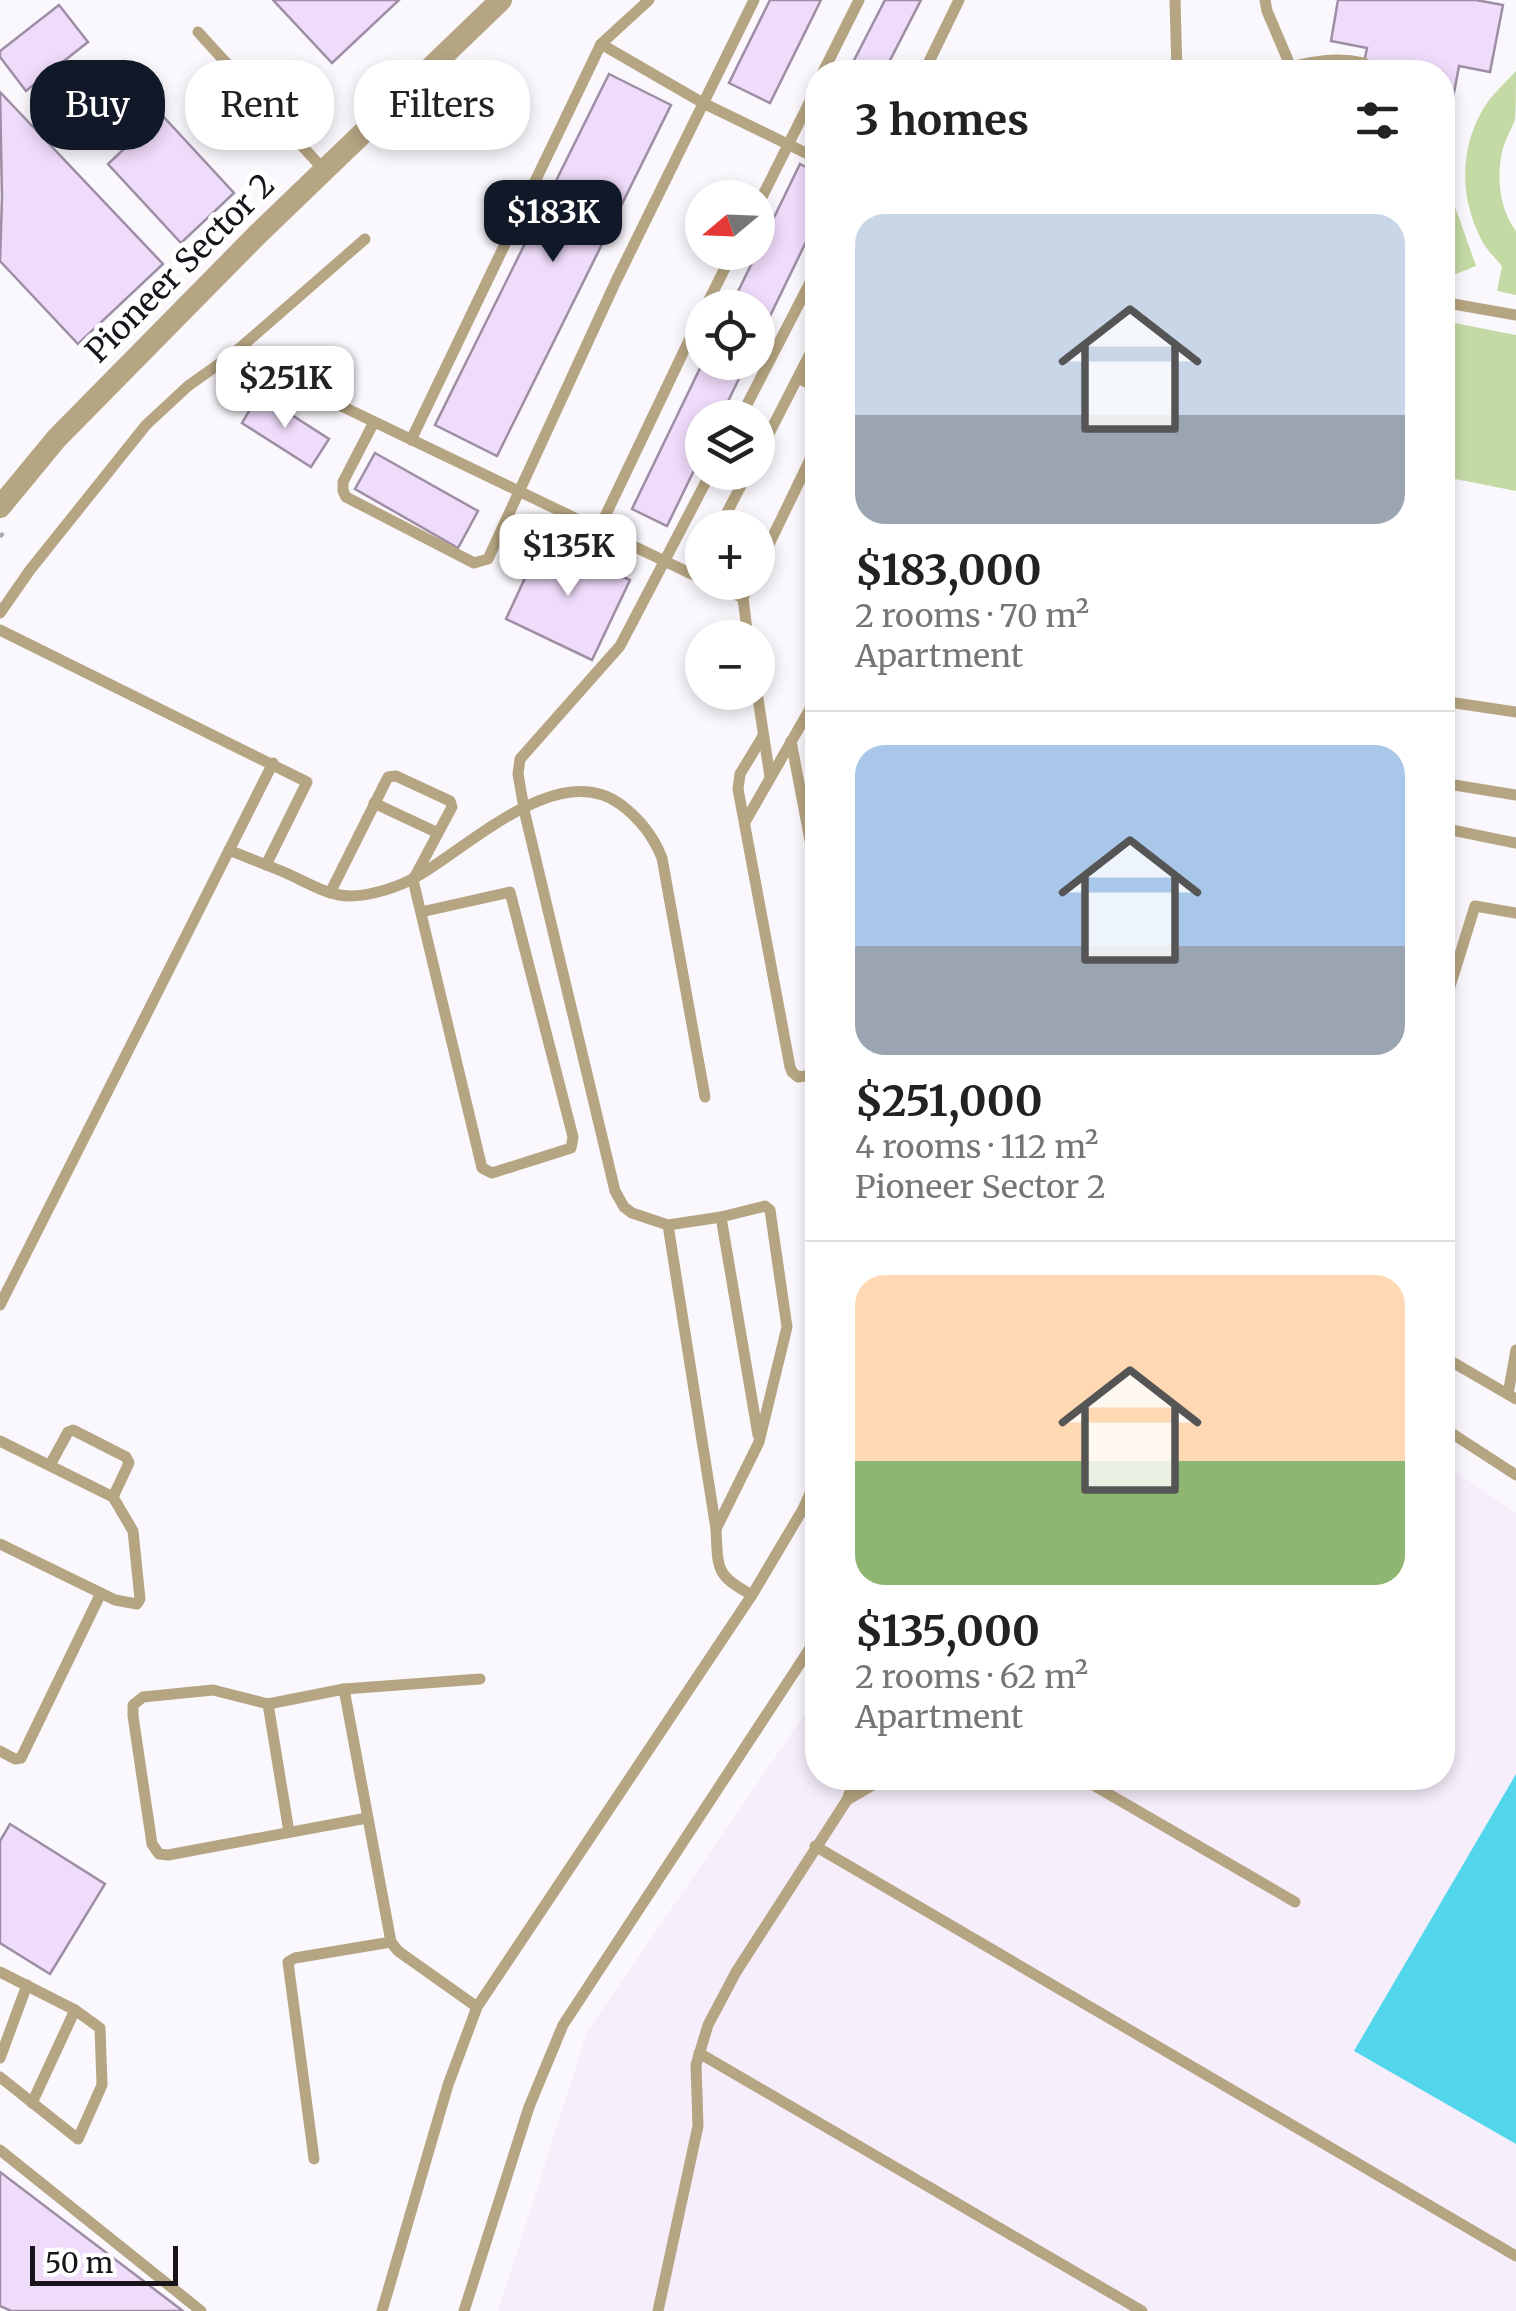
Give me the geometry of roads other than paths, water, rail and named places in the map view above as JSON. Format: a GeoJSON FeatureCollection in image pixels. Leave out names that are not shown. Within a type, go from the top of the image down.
{"type":"FeatureCollection","features":[{"type":"Feature","properties":{"kind":"street","name":"Pioneer Sector 2"},"geometry":{"type":"LineString","coordinates":[[0,507],[56,438],[352,142],[501,0]]}},
{"type":"Feature","properties":{"kind":"lane"},"geometry":{"type":"LineString","coordinates":[[412,440],[601,44],[650,0]]}},
{"type":"Feature","properties":{"kind":"lane"},"geometry":{"type":"LineString","coordinates":[[374,422],[343,482],[346,497],[474,563],[488,559],[616,281],[754,0]]}},
{"type":"Feature","properties":{"kind":"lane"},"geometry":{"type":"LineString","coordinates":[[830,60],[859,0]]}},
{"type":"Feature","properties":{"kind":"lane"},"geometry":{"type":"LineString","coordinates":[[930,60],[959,0]]}},
{"type":"Feature","properties":{"kind":"lane"},"geometry":{"type":"LineString","coordinates":[[1175,0],[1177,60]]}},
{"type":"Feature","properties":{"kind":"lane"},"geometry":{"type":"LineString","coordinates":[[1265,0],[1288,60]]}},
{"type":"Feature","properties":{"kind":"lane"},"geometry":{"type":"LineString","coordinates":[[198,32],[325,171]]}},
{"type":"Feature","properties":{"kind":"lane"},"geometry":{"type":"LineString","coordinates":[[601,44],[702,104],[805,153]]}},
{"type":"Feature","properties":{"kind":"lane"},"geometry":{"type":"LineString","coordinates":[[770,180],[805,110]]}},
{"type":"Feature","properties":{"kind":"lane"},"geometry":{"type":"LineString","coordinates":[[0,613],[146,426],[188,386],[233,354],[366,238]]}},
{"type":"Feature","properties":{"kind":"lane"},"geometry":{"type":"LineString","coordinates":[[749,400],[805,292]]}},
{"type":"Feature","properties":{"kind":"lane"},"geometry":{"type":"LineString","coordinates":[[1455,304],[1516,315]]}},
{"type":"Feature","properties":{"kind":"lane"},"geometry":{"type":"LineString","coordinates":[[598,529],[685,349]]}},
{"type":"Feature","properties":{"kind":"lane"},"geometry":{"type":"LineString","coordinates":[[233,354],[685,571]]}},
{"type":"Feature","properties":{"kind":"lane"},"geometry":{"type":"LineString","coordinates":[[775,422],[805,364]]}},
{"type":"Feature","properties":{"kind":"lane"},"geometry":{"type":"LineString","coordinates":[[798,378],[805,382]]}},
{"type":"Feature","properties":{"kind":"lane"},"geometry":{"type":"LineString","coordinates":[[775,533],[805,470]]}},
{"type":"Feature","properties":{"kind":"lane"},"geometry":{"type":"LineString","coordinates":[[702,490],[620,646],[520,760],[518,774],[616,1191],[624,1207],[668,1225],[765,1206],[770,1210],[787,1327],[760,1442],[716,1529]]}},
{"type":"Feature","properties":{"kind":"lane"},"geometry":{"type":"LineString","coordinates":[[0,630],[307,782],[266,865]]}},
{"type":"Feature","properties":{"kind":"lane"},"geometry":{"type":"LineString","coordinates":[[1455,703],[1516,712]]}},
{"type":"Feature","properties":{"kind":"lane"},"geometry":{"type":"LineString","coordinates":[[759,710],[770,777]]}},
{"type":"Feature","properties":{"kind":"lane"},"geometry":{"type":"LineString","coordinates":[[744,823],[805,717]]}},
{"type":"Feature","properties":{"kind":"lane"},"geometry":{"type":"LineString","coordinates":[[763,736],[738,782],[790,1067],[798,1076],[805,1075]]}},
{"type":"Feature","properties":{"kind":"lane"},"geometry":{"type":"LineString","coordinates":[[791,741],[805,805]]}},
{"type":"Feature","properties":{"kind":"lane"},"geometry":{"type":"LineString","coordinates":[[0,1305],[272,763]]}},
{"type":"Feature","properties":{"kind":"lane"},"geometry":{"type":"LineString","coordinates":[[330,893],[386,779],[396,776],[450,801],[452,807],[413,880],[482,1168],[492,1174],[570,1148],[572,1137],[510,892],[421,912]]}},
{"type":"Feature","properties":{"kind":"lane"},"geometry":{"type":"LineString","coordinates":[[1455,784],[1516,795]]}},
{"type":"Feature","properties":{"kind":"lane"},"geometry":{"type":"LineString","coordinates":[[229,850],[330,893],[352,896],[413,880],[524,807],[564,792],[588,791],[611,798],[636,816],[662,858],[705,1097]]}},
{"type":"Feature","properties":{"kind":"lane"},"geometry":{"type":"LineString","coordinates":[[374,803],[438,834]]}},
{"type":"Feature","properties":{"kind":"lane"},"geometry":{"type":"LineString","coordinates":[[1455,831],[1516,843]]}},
{"type":"Feature","properties":{"kind":"lane"},"geometry":{"type":"LineString","coordinates":[[1455,970],[1475,906],[1516,913]]}},
{"type":"Feature","properties":{"kind":"lane"},"geometry":{"type":"LineString","coordinates":[[721,1217],[760,1442]]}},
{"type":"Feature","properties":{"kind":"lane"},"geometry":{"type":"LineString","coordinates":[[668,1225],[718,1563],[722,1576],[752,1595]]}},
{"type":"Feature","properties":{"kind":"lane"},"geometry":{"type":"LineString","coordinates":[[1455,1363],[1512,1396],[1516,1350]]}},
{"type":"Feature","properties":{"kind":"lane"},"geometry":{"type":"LineString","coordinates":[[50,1465],[72,1430],[126,1457],[129,1463],[113,1497]]}},
{"type":"Feature","properties":{"kind":"lane"},"geometry":{"type":"LineString","coordinates":[[1455,1436],[1516,1476]]}},
{"type":"Feature","properties":{"kind":"lane"},"geometry":{"type":"LineString","coordinates":[[0,1441],[113,1497],[133,1531],[138,1604],[115,1600],[0,1544]]}},
{"type":"Feature","properties":{"kind":"lane"},"geometry":{"type":"LineString","coordinates":[[382,2311],[448,2084],[476,2007],[752,1595],[805,1505]]}},
{"type":"Feature","properties":{"kind":"lane"},"geometry":{"type":"LineString","coordinates":[[0,1751],[21,1758],[101,1593]]}},
{"type":"Feature","properties":{"kind":"lane"},"geometry":{"type":"LineString","coordinates":[[464,2311],[528,2107],[563,2026],[805,1656]]}},
{"type":"Feature","properties":{"kind":"lane"},"geometry":{"type":"LineString","coordinates":[[367,1818],[160,1854],[152,1844],[133,1705],[142,1698],[214,1690],[268,1704],[344,1689],[480,1679]]}},
{"type":"Feature","properties":{"kind":"lane"},"geometry":{"type":"LineString","coordinates":[[344,1689],[391,1942],[398,1952],[476,2007]]}},
{"type":"Feature","properties":{"kind":"lane"},"geometry":{"type":"LineString","coordinates":[[268,1704],[288,1832]]}},
{"type":"Feature","properties":{"kind":"lane"},"geometry":{"type":"LineString","coordinates":[[658,2311],[698,2126],[696,2065],[708,2024],[736,1972],[851,1790]]}},
{"type":"Feature","properties":{"kind":"lane"},"geometry":{"type":"LineString","coordinates":[[847,1800],[864,1790]]}},
{"type":"Feature","properties":{"kind":"lane"},"geometry":{"type":"LineString","coordinates":[[1102,1790],[1295,1902]]}},
{"type":"Feature","properties":{"kind":"lane"},"geometry":{"type":"LineString","coordinates":[[816,1846],[1516,2256]]}},
{"type":"Feature","properties":{"kind":"lane"},"geometry":{"type":"LineString","coordinates":[[314,2159],[288,1962],[391,1942]]}},
{"type":"Feature","properties":{"kind":"lane"},"geometry":{"type":"LineString","coordinates":[[0,1972],[76,2010],[100,2028],[102,2085],[78,2139],[0,2077]]}},
{"type":"Feature","properties":{"kind":"lane"},"geometry":{"type":"LineString","coordinates":[[0,2058],[27,1985]]}},
{"type":"Feature","properties":{"kind":"lane"},"geometry":{"type":"LineString","coordinates":[[32,2103],[76,2010]]}},
{"type":"Feature","properties":{"kind":"lane"},"geometry":{"type":"LineString","coordinates":[[699,2054],[1142,2311]]}},
{"type":"Feature","properties":{"kind":"lane"},"geometry":{"type":"LineString","coordinates":[[0,2150],[201,2311]]}},
{"type":"Feature","properties":{"kind":"water"},"geometry":{"type":"Polygon","coordinates":[[[1516,1774],[1516,2144],[1354,2051],[1516,1774]]]}}]}
